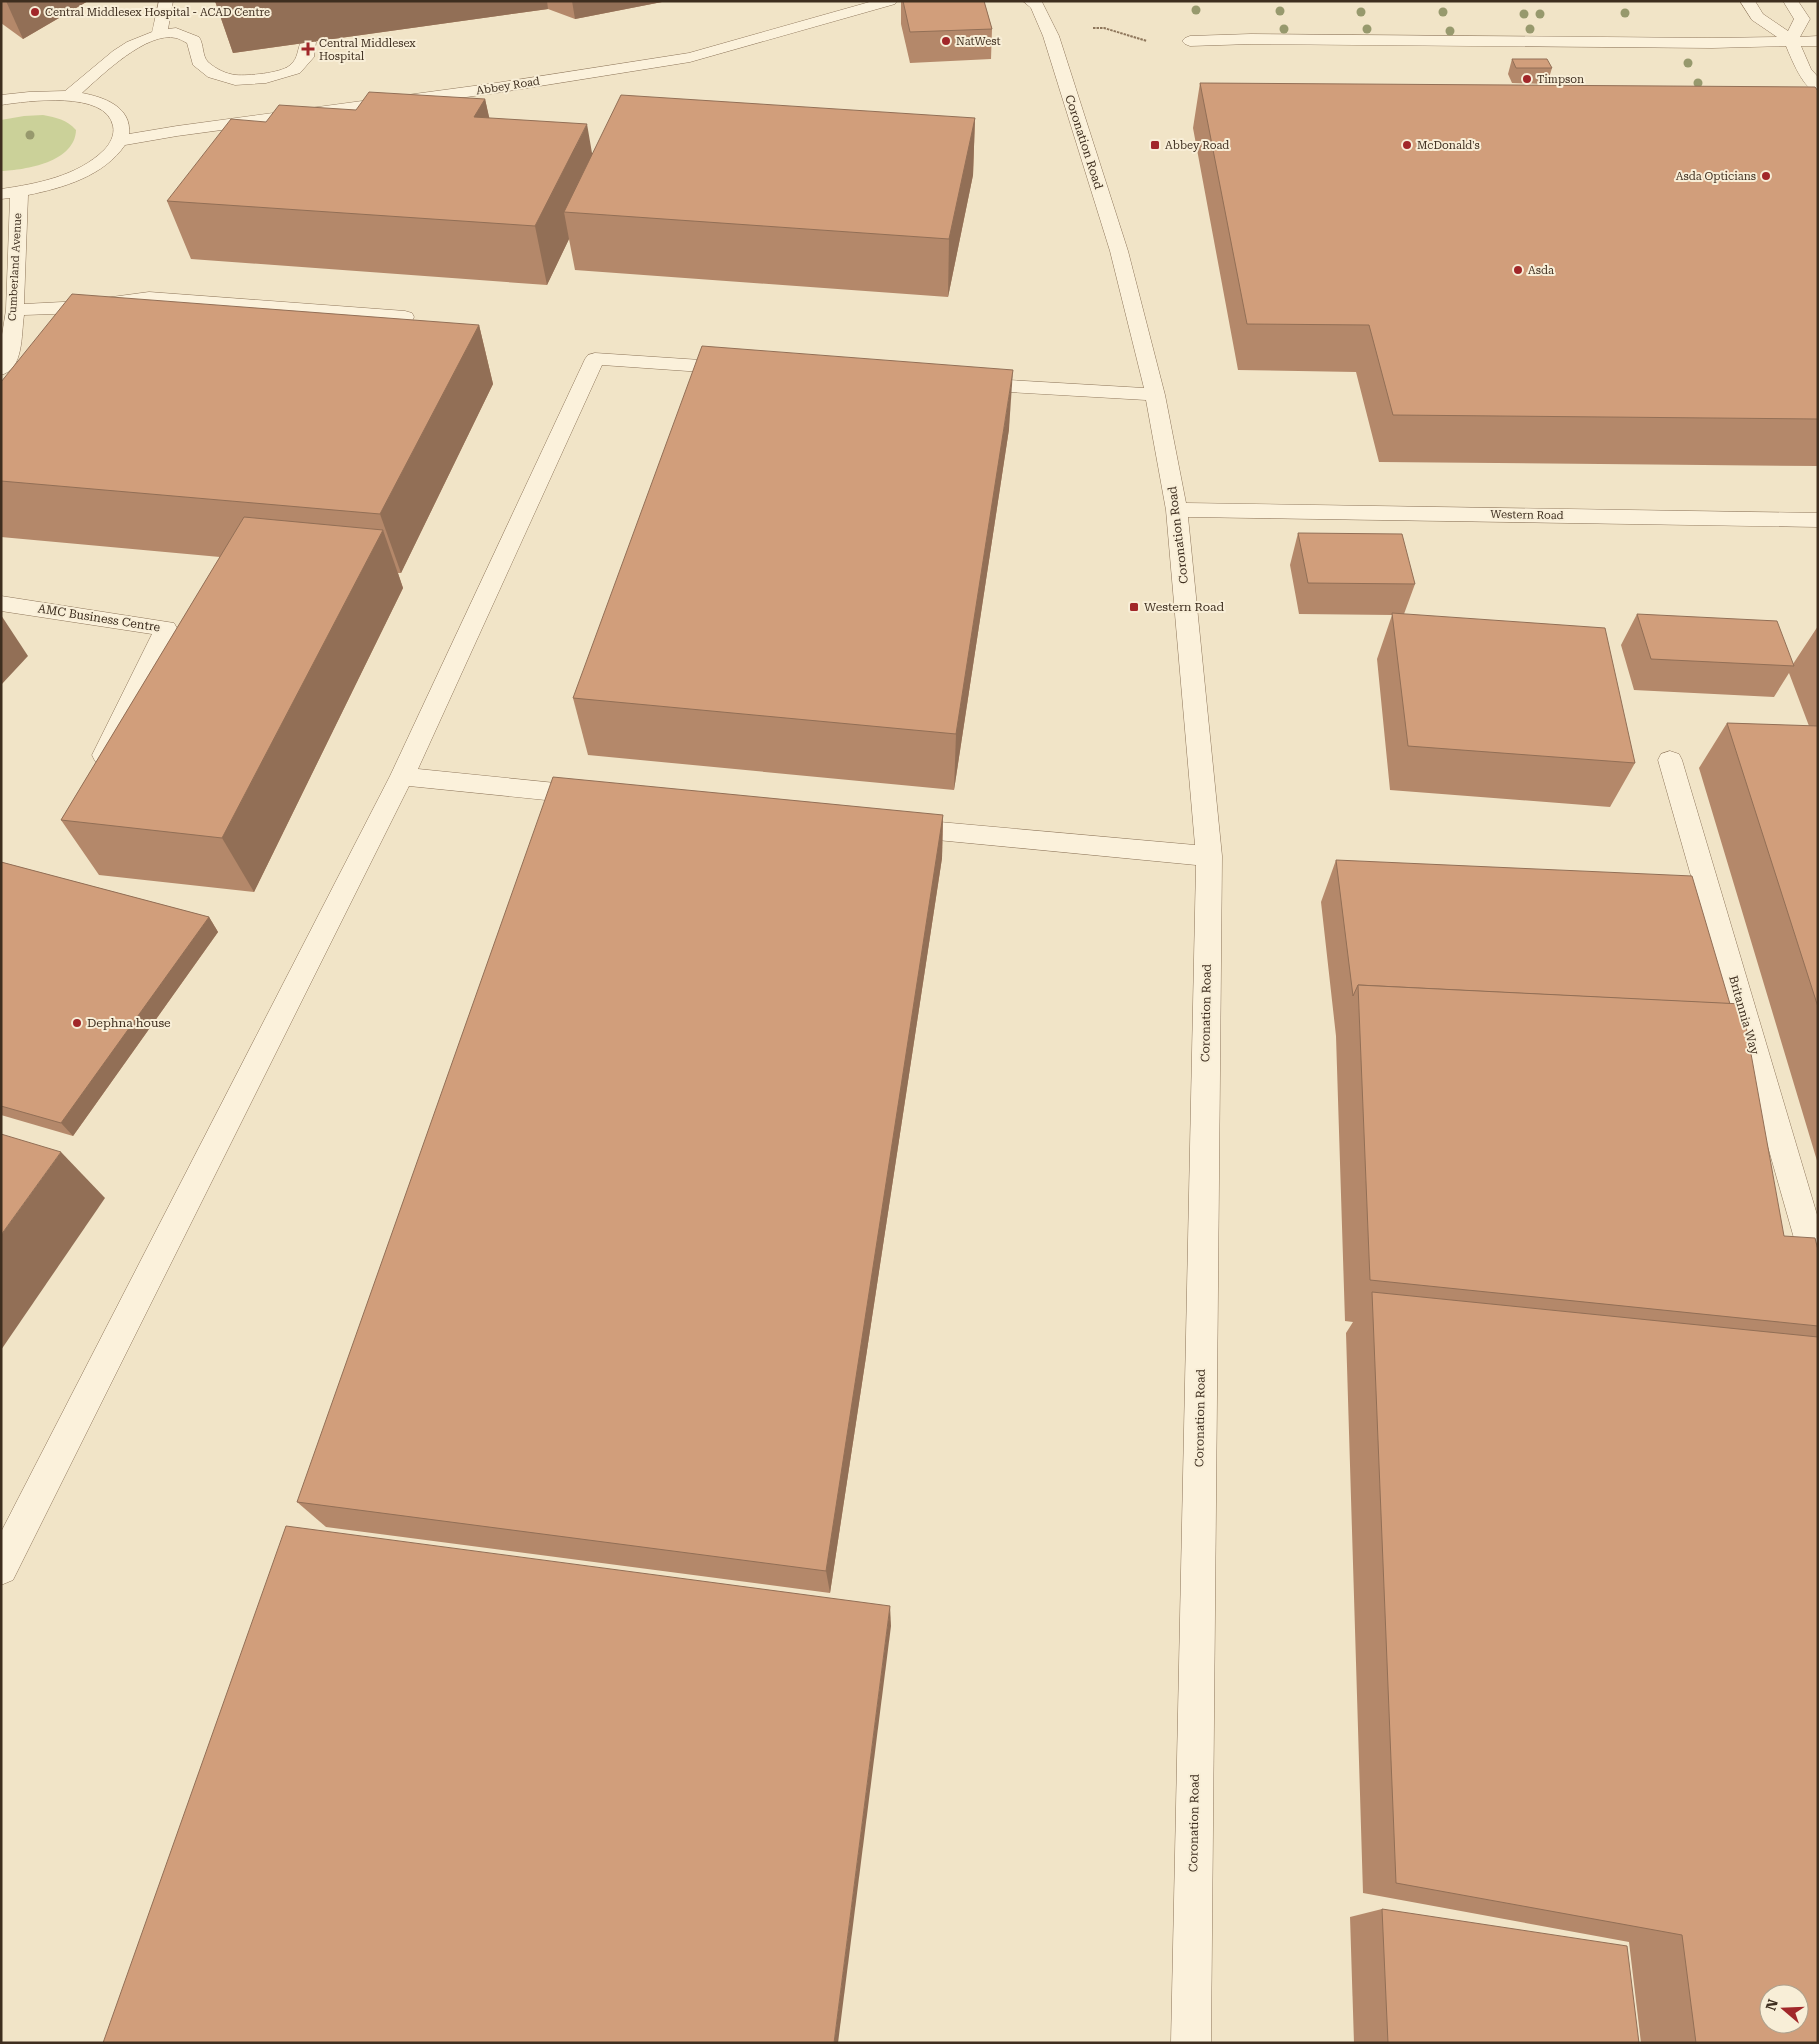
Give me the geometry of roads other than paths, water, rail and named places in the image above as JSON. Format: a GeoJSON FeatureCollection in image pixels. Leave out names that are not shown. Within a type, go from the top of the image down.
{"type":"FeatureCollection","features":[{"type":"Feature","properties":{"kind":"street"},"geometry":{"type":"LineString","coordinates":[[159,35],[166,1]]}},
{"type":"Feature","properties":{"kind":"street","name":"Abbey Road"},"geometry":{"type":"LineString","coordinates":[[119,141],[177,131],[496,88],[690,57],[890,1]]}},
{"type":"Feature","properties":{"kind":"street"},"geometry":{"type":"LineString","coordinates":[[1747,1],[1757,17],[1791,40],[1804,70],[1818,88]]}},
{"type":"Feature","properties":{"kind":"street"},"geometry":{"type":"LineString","coordinates":[[1790,1],[1802,19],[1791,40]]}},
{"type":"Feature","properties":{"kind":"street","name":"Coronation Road"},"geometry":{"type":"LineString","coordinates":[[1036,2],[1051,36],[1118,251],[1154,394],[1177,510],[1208,856],[1191,2043]]}},
{"type":"Feature","properties":{"kind":"street"},"geometry":{"type":"LineString","coordinates":[[70,95],[94,73],[134,44],[159,35],[176,33],[194,40],[200,62],[214,74],[235,80],[266,78],[294,70],[306,57],[308,42]]}},
{"type":"Feature","properties":{"kind":"street"},"geometry":{"type":"LineString","coordinates":[[1190,40],[1712,43],[1791,40],[1818,41]]}},
{"type":"Feature","properties":{"kind":"street"},"geometry":{"type":"LineString","coordinates":[[1,100],[36,95],[70,95],[87,98],[112,109],[118,115],[122,127],[119,141],[111,152],[98,163],[70,177],[19,192],[1,194]]}},
{"type":"Feature","properties":{"kind":"street","name":"Cumberland Avenue"},"geometry":{"type":"LineString","coordinates":[[1,369],[8,362],[15,310],[19,192]]}},
{"type":"Feature","properties":{"kind":"street"},"geometry":{"type":"LineString","coordinates":[[15,310],[82,307],[149,298],[405,317]]}},
{"type":"Feature","properties":{"kind":"street"},"geometry":{"type":"LineString","coordinates":[[1,1568],[402,776],[595,359],[755,370]]}},
{"type":"Feature","properties":{"kind":"street"},"geometry":{"type":"LineString","coordinates":[[954,383],[1154,394]]}},
{"type":"Feature","properties":{"kind":"street","name":"Western Road"},"geometry":{"type":"LineString","coordinates":[[1177,510],[1818,520]]}},
{"type":"Feature","properties":{"kind":"street","name":"AMC Business Centre"},"geometry":{"type":"LineString","coordinates":[[1,603],[166,628],[94,775]]}},
{"type":"Feature","properties":{"kind":"street","name":"Britannia Way"},"geometry":{"type":"LineString","coordinates":[[1670,760],[1818,1270]]}},
{"type":"Feature","properties":{"kind":"street"},"geometry":{"type":"LineString","coordinates":[[402,776],[608,797]]}},
{"type":"Feature","properties":{"kind":"street"},"geometry":{"type":"LineString","coordinates":[[884,826],[1208,856]]}},
{"type":"Feature","properties":{"kind":"place","name":"Central Middlesex Hospital - ACAD Centre"},"geometry":{"type":"Point","coordinates":[35,12]}},
{"type":"Feature","properties":{"kind":"place","name":"NatWest"},"geometry":{"type":"Point","coordinates":[946,41]}},
{"type":"Feature","properties":{"kind":"place","name":"Central Middlesex Hospital"},"geometry":{"type":"Point","coordinates":[308,49]}},
{"type":"Feature","properties":{"kind":"place","name":"Timpson"},"geometry":{"type":"Point","coordinates":[1527,79]}},
{"type":"Feature","properties":{"kind":"place","name":"Abbey Road"},"geometry":{"type":"Point","coordinates":[1155,145]}},
{"type":"Feature","properties":{"kind":"place","name":"McDonald's"},"geometry":{"type":"Point","coordinates":[1407,145]}},
{"type":"Feature","properties":{"kind":"place","name":"Asda Opticians"},"geometry":{"type":"Point","coordinates":[1766,176]}},
{"type":"Feature","properties":{"kind":"place","name":"Asda"},"geometry":{"type":"Point","coordinates":[1518,270]}},
{"type":"Feature","properties":{"kind":"place","name":"Western Road"},"geometry":{"type":"Point","coordinates":[1134,607]}},
{"type":"Feature","properties":{"kind":"place","name":"Dephna house"},"geometry":{"type":"Point","coordinates":[77,1023]}}]}
